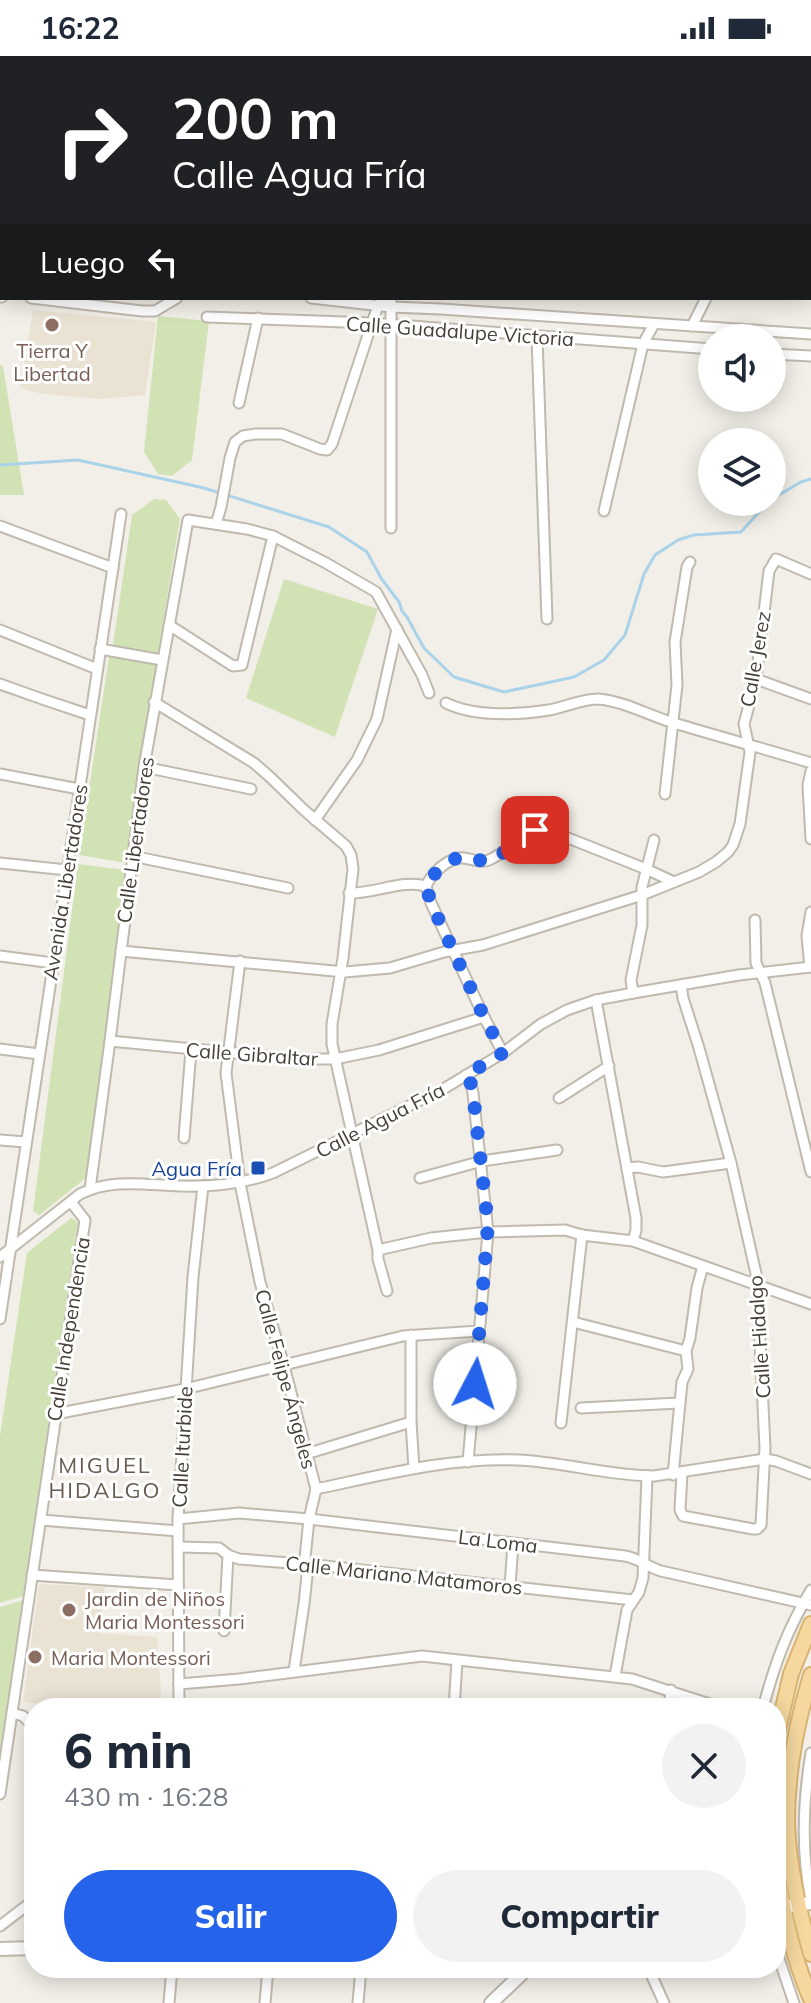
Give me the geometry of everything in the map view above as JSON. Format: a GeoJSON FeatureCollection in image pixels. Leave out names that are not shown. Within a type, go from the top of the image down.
{"type":"FeatureCollection","features":[{"type":"Feature","properties":{"kind":"main road"},"geometry":{"type":"LineString","coordinates":[[785,1698],[791,1674],[811,1624]]}},
{"type":"Feature","properties":{"kind":"main road"},"geometry":{"type":"LineString","coordinates":[[811,1675],[798,1729],[788,1799],[789,1842],[807,1903],[811,1954]]}},
{"type":"Feature","properties":{"kind":"main road"},"geometry":{"type":"LineString","coordinates":[[786,1925],[805,1971],[811,1999]]}},
{"type":"Feature","properties":{"kind":"street"},"geometry":{"type":"LineString","coordinates":[[48,300],[142,311],[155,311],[174,300]]}},
{"type":"Feature","properties":{"kind":"street","name":"Calle Guadalupe Victoria"},"geometry":{"type":"LineString","coordinates":[[346,300],[442,303],[654,324],[811,334]]}},
{"type":"Feature","properties":{"kind":"street"},"geometry":{"type":"LineString","coordinates":[[692,326],[705,300]]}},
{"type":"Feature","properties":{"kind":"street"},"geometry":{"type":"LineString","coordinates":[[381,302],[332,444],[327,450],[282,434],[243,436],[235,442],[230,458],[216,524],[273,536],[376,592],[429,693]]}},
{"type":"Feature","properties":{"kind":"street"},"geometry":{"type":"LineString","coordinates":[[391,302],[391,528]]}},
{"type":"Feature","properties":{"kind":"street","name":"Calle Guadalupe Victoria"},"geometry":{"type":"LineString","coordinates":[[207,317],[372,323],[698,348]]}},
{"type":"Feature","properties":{"kind":"street"},"geometry":{"type":"LineString","coordinates":[[239,403],[258,318]]}},
{"type":"Feature","properties":{"kind":"street"},"geometry":{"type":"LineString","coordinates":[[604,511],[643,344],[654,324]]}},
{"type":"Feature","properties":{"kind":"street"},"geometry":{"type":"LineString","coordinates":[[537,337],[547,619]]}},
{"type":"Feature","properties":{"kind":"street"},"geometry":{"type":"LineString","coordinates":[[786,355],[811,356]]}},
{"type":"Feature","properties":{"kind":"street","name":"Avenida Libertadores"},"geometry":{"type":"LineString","coordinates":[[0,1319],[121,514]]}},
{"type":"Feature","properties":{"kind":"street","name":"Calle Libertadores"},"geometry":{"type":"LineString","coordinates":[[90,1189],[144,767],[188,520],[216,524]]}},
{"type":"Feature","properties":{"kind":"street"},"geometry":{"type":"LineString","coordinates":[[0,526],[113,568]]}},
{"type":"Feature","properties":{"kind":"street"},"geometry":{"type":"LineString","coordinates":[[169,625],[233,666],[240,666],[244,662],[273,536]]}},
{"type":"Feature","properties":{"kind":"street","name":"Calle Jerez"},"geometry":{"type":"LineString","coordinates":[[121,951],[350,972],[390,968],[444,952],[483,945],[642,895],[699,872],[728,852],[740,824],[749,755],[744,724],[756,679],[769,571],[776,559],[811,574]]}},
{"type":"Feature","properties":{"kind":"street"},"geometry":{"type":"LineString","coordinates":[[665,794],[677,685],[675,642],[690,562]]}},
{"type":"Feature","properties":{"kind":"street"},"geometry":{"type":"LineString","coordinates":[[315,820],[357,760],[377,719],[397,629]]}},
{"type":"Feature","properties":{"kind":"street"},"geometry":{"type":"LineString","coordinates":[[0,630],[97,669]]}},
{"type":"Feature","properties":{"kind":"street"},"geometry":{"type":"LineString","coordinates":[[103,649],[162,660]]}},
{"type":"Feature","properties":{"kind":"street"},"geometry":{"type":"LineString","coordinates":[[756,679],[811,699]]}},
{"type":"Feature","properties":{"kind":"street"},"geometry":{"type":"LineString","coordinates":[[0,684],[90,715]]}},
{"type":"Feature","properties":{"kind":"street"},"geometry":{"type":"LineString","coordinates":[[446,703],[460,709],[504,714],[548,710],[598,699],[811,763]]}},
{"type":"Feature","properties":{"kind":"street"},"geometry":{"type":"LineString","coordinates":[[154,702],[254,763],[346,846],[351,855],[353,869],[332,1024],[335,1059],[387,1291]]}},
{"type":"Feature","properties":{"kind":"street"},"geometry":{"type":"LineString","coordinates":[[144,767],[251,789]]}},
{"type":"Feature","properties":{"kind":"street"},"geometry":{"type":"LineString","coordinates":[[811,771],[808,785],[811,839]]}},
{"type":"Feature","properties":{"kind":"street"},"geometry":{"type":"LineString","coordinates":[[0,774],[79,789]]}},
{"type":"Feature","properties":{"kind":"street"},"geometry":{"type":"LineString","coordinates":[[503,1053],[431,903],[426,886],[432,876],[454,859],[486,861],[505,852],[519,839],[541,829],[674,882]]}},
{"type":"Feature","properties":{"kind":"street"},"geometry":{"type":"LineString","coordinates":[[633,993],[631,980],[640,934],[642,895],[654,840]]}},
{"type":"Feature","properties":{"kind":"street"},"geometry":{"type":"LineString","coordinates":[[132,856],[288,888]]}},
{"type":"Feature","properties":{"kind":"street"},"geometry":{"type":"LineString","coordinates":[[0,863],[67,870]]}},
{"type":"Feature","properties":{"kind":"street"},"geometry":{"type":"LineString","coordinates":[[349,893],[374,892],[412,883],[426,886]]}},
{"type":"Feature","properties":{"kind":"street"},"geometry":{"type":"LineString","coordinates":[[810,967],[807,936],[811,912]]}},
{"type":"Feature","properties":{"kind":"street"},"geometry":{"type":"LineString","coordinates":[[755,920],[756,963],[765,983],[811,1172]]}},
{"type":"Feature","properties":{"kind":"street"},"geometry":{"type":"LineString","coordinates":[[0,956],[53,963]]}},
{"type":"Feature","properties":{"kind":"street","name":"Calle Felipe Ángeles"},"geometry":{"type":"LineString","coordinates":[[240,961],[227,1052],[227,1089],[240,1183],[254,1258],[316,1489],[309,1519],[305,1564],[307,1576],[294,1671]]}},
{"type":"Feature","properties":{"kind":"street","name":"Calle Agua Fría"},"geometry":{"type":"LineString","coordinates":[[0,1257],[90,1189],[111,1184],[203,1186],[240,1183],[273,1173],[445,1088],[554,1017],[596,1000],[810,967]]}},
{"type":"Feature","properties":{"kind":"street","name":"Calle Hidalgo"},"geometry":{"type":"LineString","coordinates":[[678,1474],[681,1515],[757,1529],[763,1521],[765,1459],[757,1284],[731,1163],[681,985]]}},
{"type":"Feature","properties":{"kind":"street"},"geometry":{"type":"LineString","coordinates":[[596,1000],[636,1224],[633,1241]]}},
{"type":"Feature","properties":{"kind":"street","name":"Calle Gibraltar"},"geometry":{"type":"LineString","coordinates":[[110,1041],[298,1059],[335,1059],[379,1050],[484,1017]]}},
{"type":"Feature","properties":{"kind":"street"},"geometry":{"type":"LineString","coordinates":[[0,1049],[39,1054]]}},
{"type":"Feature","properties":{"kind":"street"},"geometry":{"type":"LineString","coordinates":[[184,1138],[191,1050]]}},
{"type":"Feature","properties":{"kind":"street"},"geometry":{"type":"LineString","coordinates":[[559,1098],[609,1066]]}},
{"type":"Feature","properties":{"kind":"street"},"geometry":{"type":"LineString","coordinates":[[466,1075],[473,1093],[488,1232],[468,1462]]}},
{"type":"Feature","properties":{"kind":"street"},"geometry":{"type":"LineString","coordinates":[[0,1140],[26,1142]]}},
{"type":"Feature","properties":{"kind":"street"},"geometry":{"type":"LineString","coordinates":[[420,1178],[482,1161],[557,1150]]}},
{"type":"Feature","properties":{"kind":"street"},"geometry":{"type":"LineString","coordinates":[[627,1168],[663,1172],[731,1163]]}},
{"type":"Feature","properties":{"kind":"street","name":"Calle Iturbide"},"geometry":{"type":"LineString","coordinates":[[179,1698],[178,1519],[193,1277],[203,1186]]}},
{"type":"Feature","properties":{"kind":"street","name":"Calle Independencia"},"geometry":{"type":"LineString","coordinates":[[0,1794],[85,1220],[71,1202]]}},
{"type":"Feature","properties":{"kind":"street"},"geometry":{"type":"LineString","coordinates":[[378,1250],[431,1238],[488,1232],[565,1230],[633,1241],[811,1304]]}},
{"type":"Feature","properties":{"kind":"street"},"geometry":{"type":"LineString","coordinates":[[561,1423],[582,1235]]}},
{"type":"Feature","properties":{"kind":"street"},"geometry":{"type":"LineString","coordinates":[[678,1474],[679,1403],[682,1382],[688,1369],[686,1351],[703,1266]]}},
{"type":"Feature","properties":{"kind":"street"},"geometry":{"type":"LineString","coordinates":[[573,1322],[686,1351]]}},
{"type":"Feature","properties":{"kind":"street"},"geometry":{"type":"LineString","coordinates":[[55,1414],[185,1389],[411,1335],[479,1331]]}},
{"type":"Feature","properties":{"kind":"street"},"geometry":{"type":"LineString","coordinates":[[411,1335],[414,1468]]}},
{"type":"Feature","properties":{"kind":"street"},"geometry":{"type":"LineString","coordinates":[[581,1408],[679,1403]]}},
{"type":"Feature","properties":{"kind":"street"},"geometry":{"type":"LineString","coordinates":[[306,1454],[411,1422]]}},
{"type":"Feature","properties":{"kind":"street"},"geometry":{"type":"LineString","coordinates":[[316,1489],[414,1468],[521,1460],[647,1476],[678,1474],[765,1459],[811,1474]]}},
{"type":"Feature","properties":{"kind":"street"},"geometry":{"type":"LineString","coordinates":[[615,1676],[627,1610],[641,1586],[645,1563],[647,1476]]}},
{"type":"Feature","properties":{"kind":"street","name":"La Loma"},"geometry":{"type":"LineString","coordinates":[[178,1519],[239,1513],[633,1557],[661,1571],[807,1604]]}},
{"type":"Feature","properties":{"kind":"street"},"geometry":{"type":"LineString","coordinates":[[41,1520],[178,1531]]}},
{"type":"Feature","properties":{"kind":"street"},"geometry":{"type":"LineString","coordinates":[[510,1586],[513,1544]]}},
{"type":"Feature","properties":{"kind":"street","name":"Calle Mariano Matamoros"},"geometry":{"type":"LineString","coordinates":[[179,1547],[219,1548],[239,1559],[633,1600]]}},
{"type":"Feature","properties":{"kind":"street"},"geometry":{"type":"LineString","coordinates":[[224,1631],[228,1555]]}},
{"type":"Feature","properties":{"kind":"street"},"geometry":{"type":"LineString","coordinates":[[32,1575],[178,1585]]}},
{"type":"Feature","properties":{"kind":"street"},"geometry":{"type":"LineString","coordinates":[[766,1698],[780,1651],[788,1632],[807,1604],[811,1590]]}},
{"type":"Feature","properties":{"kind":"street"},"geometry":{"type":"LineString","coordinates":[[179,1684],[416,1656],[615,1676],[639,1680],[694,1698]]}},
{"type":"Feature","properties":{"kind":"street"},"geometry":{"type":"LineString","coordinates":[[455,1698],[457,1661]]}},
{"type":"Feature","properties":{"kind":"street"},"geometry":{"type":"LineString","coordinates":[[670,1698],[671,1690]]}},
{"type":"Feature","properties":{"kind":"street"},"geometry":{"type":"LineString","coordinates":[[12,1713],[24,1717]]}},
{"type":"Feature","properties":{"kind":"street"},"geometry":{"type":"LineString","coordinates":[[786,1907],[807,1903],[806,1785],[811,1753]]}},
{"type":"Feature","properties":{"kind":"street"},"geometry":{"type":"LineString","coordinates":[[0,1926],[24,1908]]}},
{"type":"Feature","properties":{"kind":"street"},"geometry":{"type":"LineString","coordinates":[[0,1949],[24,1948]]}},
{"type":"Feature","properties":{"kind":"street"},"geometry":{"type":"LineString","coordinates":[[169,2003],[171,1978]]}},
{"type":"Feature","properties":{"kind":"street"},"geometry":{"type":"LineString","coordinates":[[265,2003],[267,1978]]}},
{"type":"Feature","properties":{"kind":"street"},"geometry":{"type":"LineString","coordinates":[[358,2003],[360,1978]]}},
{"type":"Feature","properties":{"kind":"street"},"geometry":{"type":"LineString","coordinates":[[491,2003],[517,1978]]}},
{"type":"Feature","properties":{"kind":"street"},"geometry":{"type":"LineString","coordinates":[[653,1978],[664,2003]]}},
{"type":"Feature","properties":{"kind":"street"},"geometry":{"type":"LineString","coordinates":[[786,1978],[794,2003]]}},
{"type":"Feature","properties":{"kind":"shaded area"},"geometry":{"type":"Polygon","coordinates":[[[33,310],[156,322],[145,395],[100,399],[43,394],[20,388],[33,310]]]}},
{"type":"Feature","properties":{"kind":"shaded area"},"geometry":{"type":"Polygon","coordinates":[[[39,1584],[105,1587],[99,1633],[157,1637],[161,1698],[24,1698],[23,1702],[39,1584]]]}},
{"type":"Feature","properties":{"kind":"green space"},"geometry":{"type":"Polygon","coordinates":[[[158,316],[209,321],[192,460],[172,476],[158,474],[144,452],[158,316]]]}},
{"type":"Feature","properties":{"kind":"green space"},"geometry":{"type":"Polygon","coordinates":[[[0,365],[3,366],[24,495],[0,495],[0,365]]]}},
{"type":"Feature","properties":{"kind":"green space"},"geometry":{"type":"Polygon","coordinates":[[[154,499],[166,500],[180,519],[158,653],[113,645],[132,515],[154,499]]]}},
{"type":"Feature","properties":{"kind":"green space"},"geometry":{"type":"Polygon","coordinates":[[[284,579],[378,609],[335,737],[246,698],[284,579]]]}},
{"type":"Feature","properties":{"kind":"green space"},"geometry":{"type":"Polygon","coordinates":[[[109,657],[156,664],[127,863],[79,855],[109,657]]]}},
{"type":"Feature","properties":{"kind":"green space"},"geometry":{"type":"Polygon","coordinates":[[[78,864],[126,870],[87,1177],[39,1215],[33,1211],[78,864]]]}},
{"type":"Feature","properties":{"kind":"green space"},"geometry":{"type":"Polygon","coordinates":[[[71,1218],[78,1222],[23,1596],[0,1603],[0,1436],[27,1253],[71,1218]]]}},
{"type":"Feature","properties":{"kind":"green space"},"geometry":{"type":"Polygon","coordinates":[[[23,1600],[0,1756],[0,1607],[23,1600]]]}},
{"type":"Feature","properties":{"kind":"waterway"},"geometry":{"type":"LineString","coordinates":[[0,465],[78,460],[204,488],[329,527],[367,552],[424,648],[454,677],[504,692],[574,677],[604,660],[625,635],[644,574],[655,555],[678,540],[694,535],[741,532],[755,516]]}},
{"type":"Feature","properties":{"kind":"waterway"},"geometry":{"type":"LineString","coordinates":[[786,491],[811,479]]}},
{"type":"Feature","properties":{"kind":"place","name":"Tierra Y Libertad"},"geometry":{"type":"Point","coordinates":[52,325]}},
{"type":"Feature","properties":{"kind":"place","name":"Agua Fría"},"geometry":{"type":"Point","coordinates":[258,1168]}},
{"type":"Feature","properties":{"kind":"place","name":"Jardin de Niños Maria Montessori"},"geometry":{"type":"Point","coordinates":[69,1610]}},
{"type":"Feature","properties":{"kind":"place","name":"Maria Montessori"},"geometry":{"type":"Point","coordinates":[35,1657]}},
{"type":"Feature","properties":{"kind":"district","name":"MIGUEL HIDALGO"},"geometry":{"type":"Point","coordinates":[105,1478]}},
{"type":"Feature","properties":{"kind":"route"},"geometry":{"type":"LineString","coordinates":[[475,1384],[488,1225],[473,1093],[466,1075],[503,1053],[431,903],[426,886],[436,872],[454,859],[486,861],[505,852],[535,830]]}}]}
